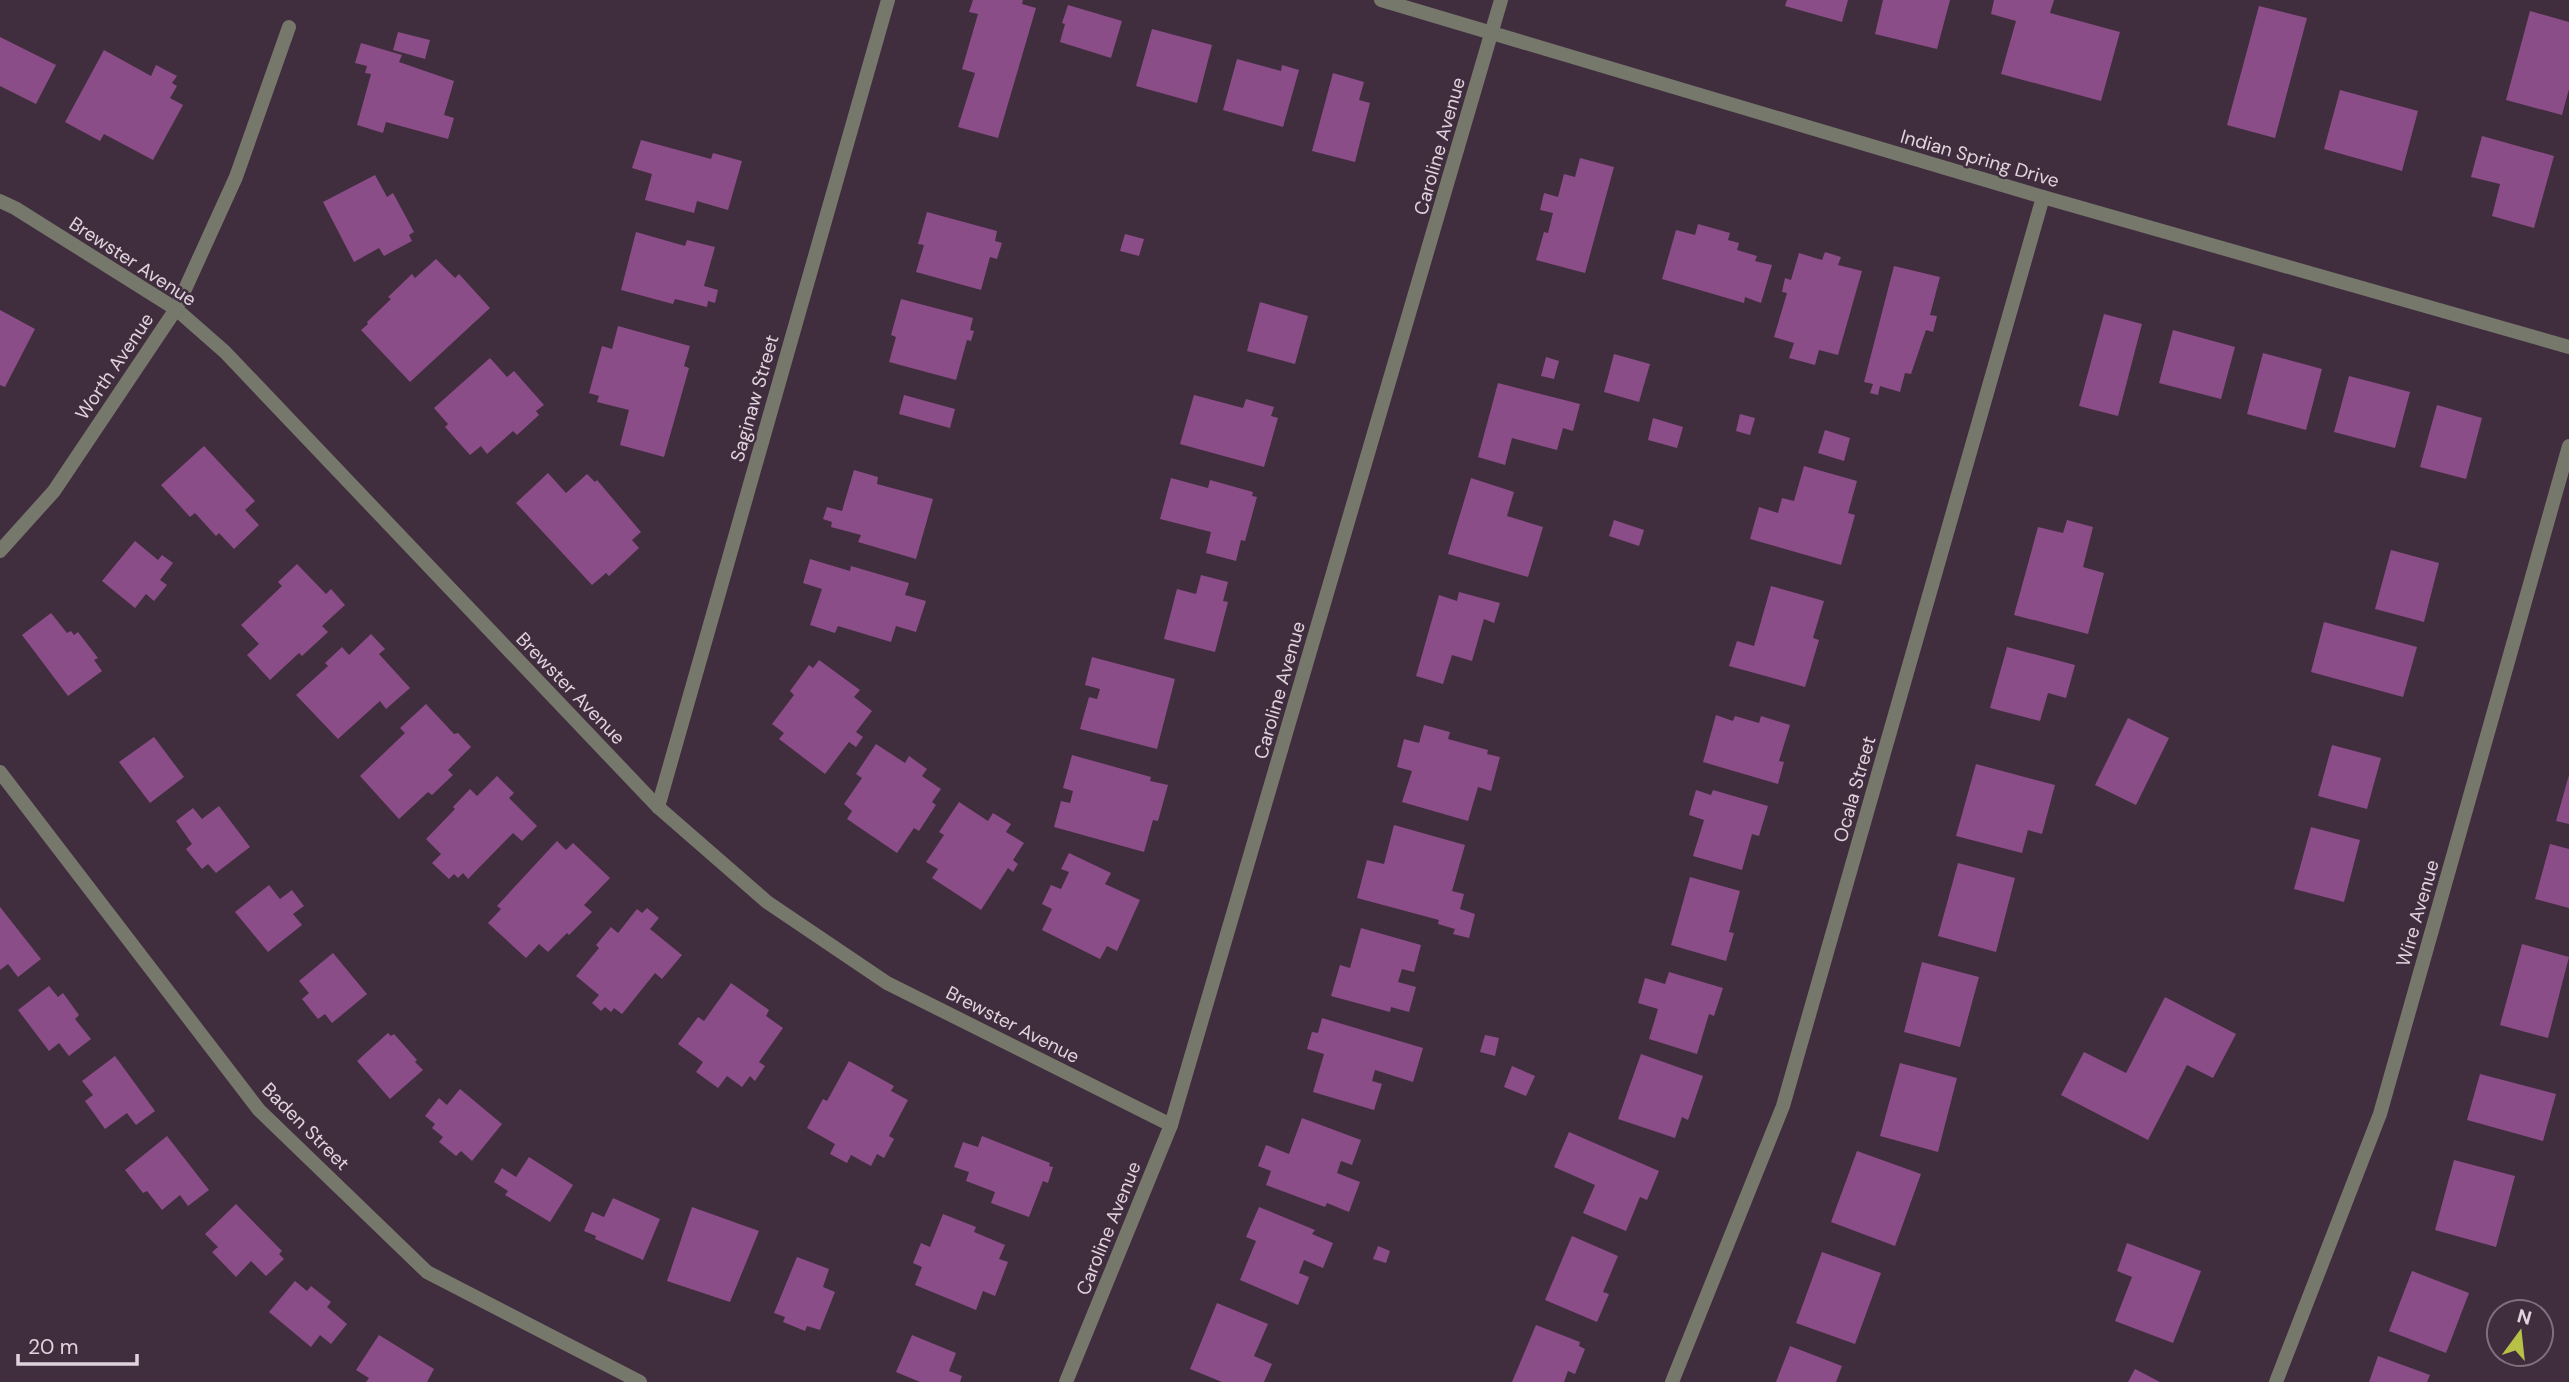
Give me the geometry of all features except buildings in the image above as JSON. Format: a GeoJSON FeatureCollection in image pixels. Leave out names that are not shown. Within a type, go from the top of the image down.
{"type":"FeatureCollection","features":[{"type":"Feature","properties":{"kind":"street","name":"Saginaw Street"},"geometry":{"type":"LineString","coordinates":[[657,807],[888,0]]}},
{"type":"Feature","properties":{"kind":"street","name":"Indian Spring Drive"},"geometry":{"type":"LineString","coordinates":[[1381,0],[2043,197],[2569,347]]}},
{"type":"Feature","properties":{"kind":"street","name":"Caroline Avenue"},"geometry":{"type":"LineString","coordinates":[[1066,1382],[1171,1125],[1501,0]]}},
{"type":"Feature","properties":{"kind":"street","name":"Worth Avenue"},"geometry":{"type":"LineString","coordinates":[[0,551],[54,491],[176,309],[236,177],[289,27]]}},
{"type":"Feature","properties":{"kind":"street","name":"Ocala Street"},"geometry":{"type":"LineString","coordinates":[[1672,1382],[1783,1106],[2043,197]]}},
{"type":"Feature","properties":{"kind":"street","name":"Brewster Avenue"},"geometry":{"type":"LineString","coordinates":[[0,201],[176,309],[225,352],[657,807],[767,902],[887,983],[1171,1125]]}},
{"type":"Feature","properties":{"kind":"street","name":"Wire Avenue"},"geometry":{"type":"LineString","coordinates":[[2276,1382],[2380,1114],[2569,446]]}},
{"type":"Feature","properties":{"kind":"street","name":"Baden Street"},"geometry":{"type":"LineString","coordinates":[[0,772],[259,1110],[427,1272],[639,1382]]}}]}
